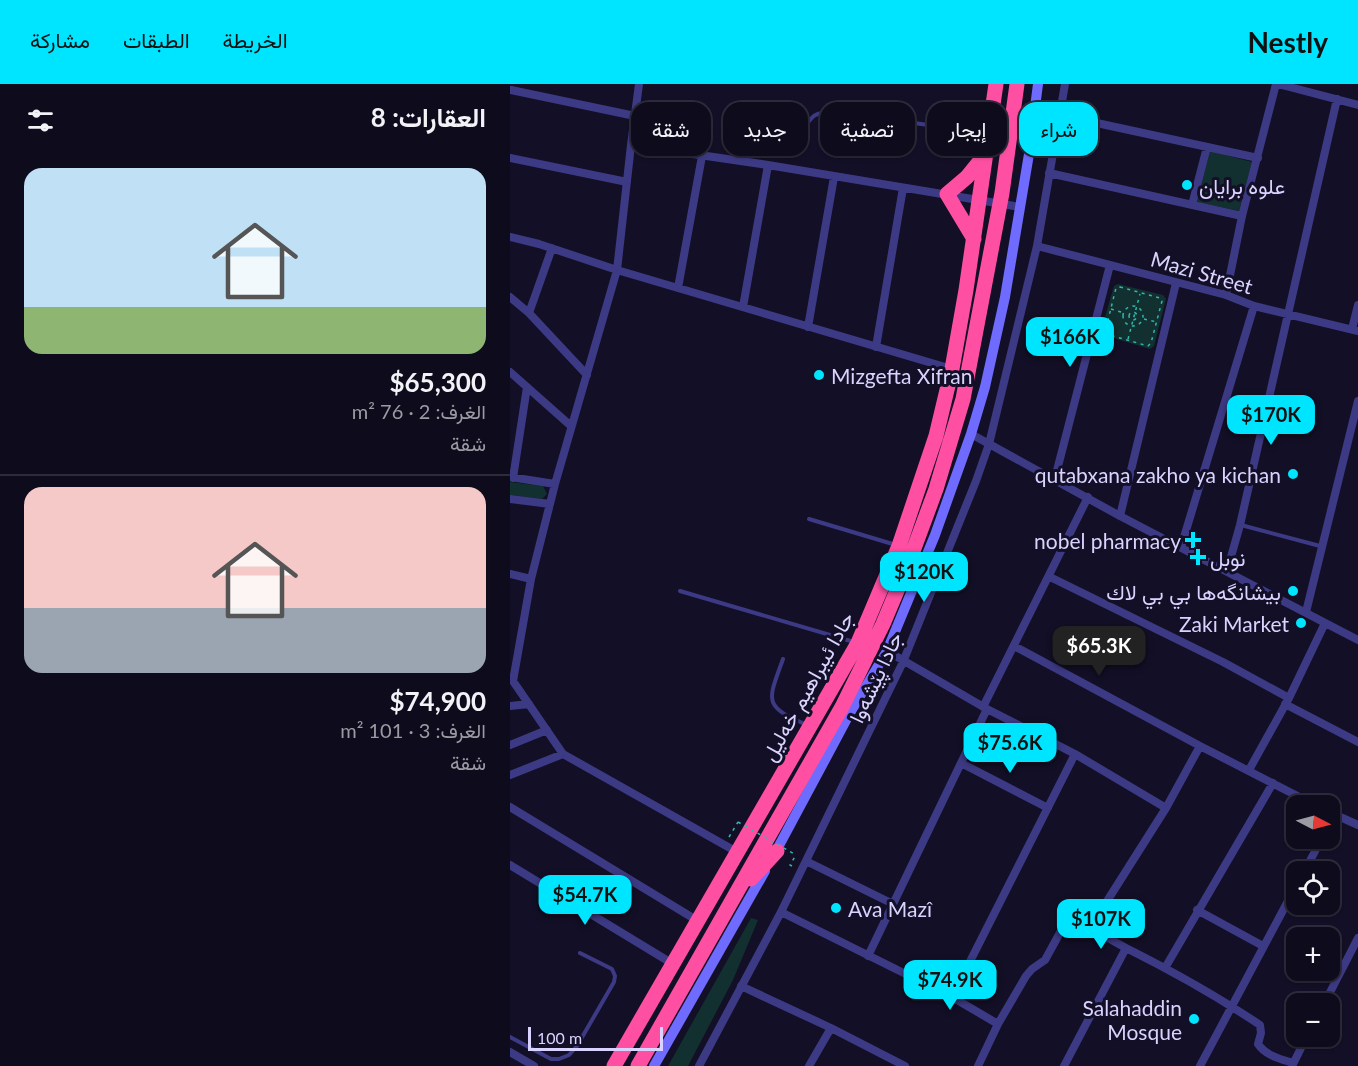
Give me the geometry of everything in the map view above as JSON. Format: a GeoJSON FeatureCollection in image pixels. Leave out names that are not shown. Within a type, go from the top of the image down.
{"type":"FeatureCollection","features":[{"type":"Feature","properties":{"kind":"highway","name":"جادا ئیبراهیم خەلیل"},"geometry":{"type":"LineString","coordinates":[[993,102],[996,84]]}},
{"type":"Feature","properties":{"kind":"highway","name":"جادا ئیبراهیم خەلیل"},"geometry":{"type":"LineString","coordinates":[[638,1066],[842,706],[883,624],[909,562],[936,489],[963,399],[1000,203],[1017,84]]}},
{"type":"Feature","properties":{"kind":"highway"},"geometry":{"type":"LineString","coordinates":[[974,239],[947,194],[967,177],[984,156]]}},
{"type":"Feature","properties":{"kind":"highway","name":"جادا ئیبراهیم خەلیل"},"geometry":{"type":"LineString","coordinates":[[615,1066],[858,644],[900,546],[936,436],[952,369],[986,156]]}},
{"type":"Feature","properties":{"kind":"highway"},"geometry":{"type":"LineString","coordinates":[[728,907],[777,851]]}},
{"type":"Feature","properties":{"kind":"main road"},"geometry":{"type":"LineString","coordinates":[[654,1066],[777,851],[850,714],[887,651],[923,568],[971,434],[985,387],[1005,297],[1038,84]]}},
{"type":"Feature","properties":{"kind":"street"},"geometry":{"type":"LineString","coordinates":[[512,84],[510,92],[631,115]]}},
{"type":"Feature","properties":{"kind":"street"},"geometry":{"type":"LineString","coordinates":[[637,102],[639,84]]}},
{"type":"Feature","properties":{"kind":"street","name":"جادا پێشەوا"},"geometry":{"type":"LineString","coordinates":[[1062,102],[1065,84]]}},
{"type":"Feature","properties":{"kind":"street"},"geometry":{"type":"LineString","coordinates":[[1226,295],[1242,216],[1277,84],[1358,105]]}},
{"type":"Feature","properties":{"kind":"street"},"geometry":{"type":"LineString","coordinates":[[1227,572],[1240,525],[1337,99]]}},
{"type":"Feature","properties":{"kind":"street"},"geometry":{"type":"LineString","coordinates":[[1098,123],[1258,158]]}},
{"type":"Feature","properties":{"kind":"street"},"geometry":{"type":"LineString","coordinates":[[631,145],[617,270],[555,484],[514,652],[511,681],[563,754],[737,852]]}},
{"type":"Feature","properties":{"kind":"street"},"geometry":{"type":"LineString","coordinates":[[1192,205],[1207,147]]}},
{"type":"Feature","properties":{"kind":"street"},"geometry":{"type":"LineString","coordinates":[[678,288],[702,156],[1020,207]]}},
{"type":"Feature","properties":{"kind":"street","name":"جادا پێشەوا"},"geometry":{"type":"LineString","coordinates":[[699,1066],[781,912],[903,662],[989,444],[1037,246],[1052,156]]}},
{"type":"Feature","properties":{"kind":"street"},"geometry":{"type":"LineString","coordinates":[[510,158],[627,182]]}},
{"type":"Feature","properties":{"kind":"street"},"geometry":{"type":"LineString","coordinates":[[742,307],[768,165]]}},
{"type":"Feature","properties":{"kind":"street"},"geometry":{"type":"LineString","coordinates":[[1049,173],[1242,216]]}},
{"type":"Feature","properties":{"kind":"street"},"geometry":{"type":"LineString","coordinates":[[808,327],[834,177]]}},
{"type":"Feature","properties":{"kind":"street"},"geometry":{"type":"LineString","coordinates":[[876,347],[903,188]]}},
{"type":"Feature","properties":{"kind":"street"},"geometry":{"type":"LineString","coordinates":[[510,237],[952,369]]}},
{"type":"Feature","properties":{"kind":"street","name":"Mazi Street"},"geometry":{"type":"LineString","coordinates":[[1037,246],[1226,295],[1254,306],[1355,330]]}},
{"type":"Feature","properties":{"kind":"street"},"geometry":{"type":"LineString","coordinates":[[529,313],[552,248]]}},
{"type":"Feature","properties":{"kind":"street"},"geometry":{"type":"LineString","coordinates":[[1055,478],[1110,265]]}},
{"type":"Feature","properties":{"kind":"street"},"geometry":{"type":"LineString","coordinates":[[1120,516],[1176,283]]}},
{"type":"Feature","properties":{"kind":"street"},"geometry":{"type":"LineString","coordinates":[[510,297],[529,313],[587,375]]}},
{"type":"Feature","properties":{"kind":"street"},"geometry":{"type":"LineString","coordinates":[[1355,330],[1358,305]]}},
{"type":"Feature","properties":{"kind":"street"},"geometry":{"type":"LineString","coordinates":[[1181,547],[1254,306]]}},
{"type":"Feature","properties":{"kind":"street"},"geometry":{"type":"LineString","coordinates":[[510,372],[571,426]]}},
{"type":"Feature","properties":{"kind":"street"},"geometry":{"type":"LineString","coordinates":[[526,387],[512,478],[555,484]]}},
{"type":"Feature","properties":{"kind":"street"},"geometry":{"type":"LineString","coordinates":[[1313,617],[1306,612],[1358,401]]}},
{"type":"Feature","properties":{"kind":"street"},"geometry":{"type":"LineString","coordinates":[[1225,403],[1264,418]]}},
{"type":"Feature","properties":{"kind":"street"},"geometry":{"type":"LineString","coordinates":[[971,434],[1055,478],[1120,516],[1358,640]]}},
{"type":"Feature","properties":{"kind":"street"},"geometry":{"type":"LineString","coordinates":[[868,956],[961,763],[1014,646],[1088,497]]}},
{"type":"Feature","properties":{"kind":"street"},"geometry":{"type":"LineString","coordinates":[[510,499],[550,504]]}},
{"type":"Feature","properties":{"kind":"street"},"geometry":{"type":"LineString","coordinates":[[510,574],[531,579]]}},
{"type":"Feature","properties":{"kind":"street"},"geometry":{"type":"LineString","coordinates":[[1050,577],[1224,662],[1358,742]]}},
{"type":"Feature","properties":{"kind":"street"},"geometry":{"type":"LineString","coordinates":[[1250,770],[1325,623]]}},
{"type":"Feature","properties":{"kind":"street"},"geometry":{"type":"LineString","coordinates":[[1014,646],[1296,795]]}},
{"type":"Feature","properties":{"kind":"street"},"geometry":{"type":"LineString","coordinates":[[887,651],[985,708],[1075,754],[1166,808]]}},
{"type":"Feature","properties":{"kind":"street"},"geometry":{"type":"LineString","coordinates":[[510,706],[528,704]]}},
{"type":"Feature","properties":{"kind":"street"},"geometry":{"type":"LineString","coordinates":[[510,745],[547,730]]}},
{"type":"Feature","properties":{"kind":"street"},"geometry":{"type":"LineString","coordinates":[[1090,928],[1166,808],[1200,746]]}},
{"type":"Feature","properties":{"kind":"street"},"geometry":{"type":"LineString","coordinates":[[510,775],[563,754]]}},
{"type":"Feature","properties":{"kind":"street"},"geometry":{"type":"LineString","coordinates":[[952,997],[1075,754]]}},
{"type":"Feature","properties":{"kind":"street"},"geometry":{"type":"LineString","coordinates":[[961,763],[1048,808]]}},
{"type":"Feature","properties":{"kind":"street"},"geometry":{"type":"LineString","coordinates":[[1164,968],[1273,783]]}},
{"type":"Feature","properties":{"kind":"street"},"geometry":{"type":"LineString","coordinates":[[510,807],[698,921]]}},
{"type":"Feature","properties":{"kind":"street"},"geometry":{"type":"LineString","coordinates":[[1340,817],[1358,825]]}},
{"type":"Feature","properties":{"kind":"street"},"geometry":{"type":"LineString","coordinates":[[806,861],[892,904]]}},
{"type":"Feature","properties":{"kind":"street"},"geometry":{"type":"LineString","coordinates":[[510,865],[674,964]]}},
{"type":"Feature","properties":{"kind":"street"},"geometry":{"type":"LineString","coordinates":[[1204,1065],[1231,1006],[1286,904]]}},
{"type":"Feature","properties":{"kind":"street"},"geometry":{"type":"LineString","coordinates":[[1197,910],[1263,946]]}},
{"type":"Feature","properties":{"kind":"street"},"geometry":{"type":"LineString","coordinates":[[781,912],[952,997],[998,1024]]}},
{"type":"Feature","properties":{"kind":"street"},"geometry":{"type":"LineString","coordinates":[[978,1066],[998,1024],[1026,976],[1045,960],[1062,928],[1070,923],[1090,928],[1231,1006],[1260,1025],[1258,1044],[1266,1053],[1292,1065],[1301,1047]]}},
{"type":"Feature","properties":{"kind":"street"},"geometry":{"type":"LineString","coordinates":[[1330,993],[1358,938]]}},
{"type":"Feature","properties":{"kind":"street"},"geometry":{"type":"LineString","coordinates":[[1064,1066],[1126,948]]}},
{"type":"Feature","properties":{"kind":"street"},"geometry":{"type":"LineString","coordinates":[[741,986],[905,1066]]}},
{"type":"Feature","properties":{"kind":"street"},"geometry":{"type":"LineString","coordinates":[[809,1066],[831,1028]]}},
{"type":"Feature","properties":{"kind":"street"},"geometry":{"type":"LineString","coordinates":[[510,1053],[534,1066]]}},
{"type":"Feature","properties":{"kind":"lane"},"geometry":{"type":"LineString","coordinates":[[808,122],[820,111],[927,125]]}},
{"type":"Feature","properties":{"kind":"lane"},"geometry":{"type":"LineString","coordinates":[[809,519],[900,546]]}},
{"type":"Feature","properties":{"kind":"lane"},"geometry":{"type":"LineString","coordinates":[[1240,525],[1322,547]]}},
{"type":"Feature","properties":{"kind":"lane"},"geometry":{"type":"LineString","coordinates":[[680,591],[858,644]]}},
{"type":"Feature","properties":{"kind":"lane"},"geometry":{"type":"LineString","coordinates":[[783,659],[771,691],[772,699],[783,715],[810,726]]}},
{"type":"Feature","properties":{"kind":"lane"},"geometry":{"type":"LineString","coordinates":[[510,1037],[551,1059],[569,1056],[614,982],[615,976],[612,969],[580,953]]}},
{"type":"Feature","properties":{"kind":"path"},"geometry":{"type":"LineString","coordinates":[[1116,288],[1140,292],[1160,298],[1162,301],[1158,322],[1148,346],[1105,332],[1116,288]]}},
{"type":"Feature","properties":{"kind":"path"},"geometry":{"type":"LineString","coordinates":[[1128,340],[1140,292]]}},
{"type":"Feature","properties":{"kind":"path"},"geometry":{"type":"LineString","coordinates":[[1136,307],[1142,312],[1143,318],[1140,324],[1131,325],[1126,322],[1124,313],[1128,308],[1136,307]]}},
{"type":"Feature","properties":{"kind":"path"},"geometry":{"type":"LineString","coordinates":[[1111,309],[1124,313]]}},
{"type":"Feature","properties":{"kind":"path"},"geometry":{"type":"LineString","coordinates":[[1143,318],[1158,322]]}},
{"type":"Feature","properties":{"kind":"path"},"geometry":{"type":"LineString","coordinates":[[732,832],[738,822],[796,855],[790,865]]}},
{"type":"Feature","properties":{"kind":"green space"},"geometry":{"type":"Polygon","coordinates":[[[1210,151],[1252,162],[1239,211],[1197,202],[1210,151]]]}},
{"type":"Feature","properties":{"kind":"green space"},"geometry":{"type":"Polygon","coordinates":[[[1118,284],[1163,295],[1166,299],[1154,346],[1150,349],[1100,334],[1114,286],[1118,284]]]}},
{"type":"Feature","properties":{"kind":"green space"},"geometry":{"type":"Polygon","coordinates":[[[510,482],[543,486],[547,494],[542,499],[510,495],[510,482]]]}},
{"type":"Feature","properties":{"kind":"green space"},"geometry":{"type":"Polygon","coordinates":[[[751,918],[758,920],[733,980],[688,1066],[668,1066],[751,918]]]}},
{"type":"Feature","properties":{"kind":"place","name":"علوه برايان"},"geometry":{"type":"Point","coordinates":[1187,185]}},
{"type":"Feature","properties":{"kind":"place","name":"Mizgefta Xifran"},"geometry":{"type":"Point","coordinates":[819,375]}},
{"type":"Feature","properties":{"kind":"place","name":"qutabxana zakho ya kichan"},"geometry":{"type":"Point","coordinates":[1293,474]}},
{"type":"Feature","properties":{"kind":"place","name":"nobel pharmacy"},"geometry":{"type":"Point","coordinates":[1193,540]}},
{"type":"Feature","properties":{"kind":"place","name":"نوبل"},"geometry":{"type":"Point","coordinates":[1198,557]}},
{"type":"Feature","properties":{"kind":"place","name":"بيشانگه‌ها بي بي لاك"},"geometry":{"type":"Point","coordinates":[1293,591]}},
{"type":"Feature","properties":{"kind":"place","name":"Zaki Market"},"geometry":{"type":"Point","coordinates":[1301,623]}},
{"type":"Feature","properties":{"kind":"place","name":"Ava Mazî"},"geometry":{"type":"Point","coordinates":[836,908]}},
{"type":"Feature","properties":{"kind":"place","name":"Salahaddin Mosque"},"geometry":{"type":"Point","coordinates":[1194,1019]}}]}
